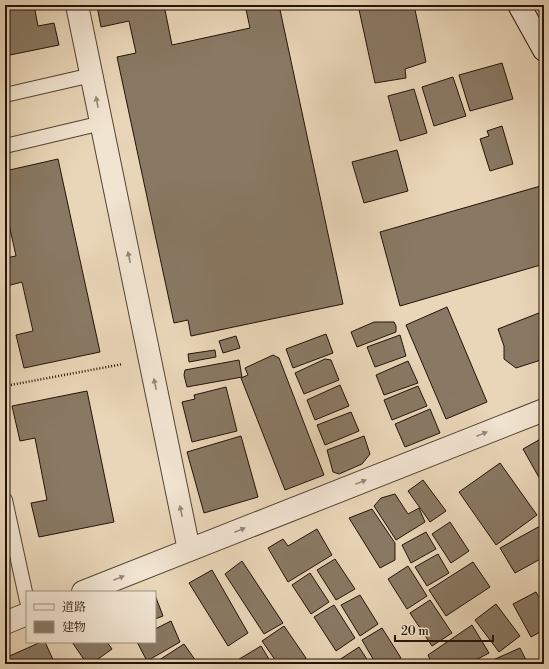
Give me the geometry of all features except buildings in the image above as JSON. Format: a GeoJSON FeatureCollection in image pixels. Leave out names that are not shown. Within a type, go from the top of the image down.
{"type":"FeatureCollection","features":[{"type":"Feature","properties":{"kind":"street"},"geometry":{"type":"LineString","coordinates":[[77,5],[189,550]]}},
{"type":"Feature","properties":{"kind":"street"},"geometry":{"type":"LineString","coordinates":[[519,5],[544,50]]}},
{"type":"Feature","properties":{"kind":"street"},"geometry":{"type":"LineString","coordinates":[[86,591],[544,410]]}},
{"type":"Feature","properties":{"kind":"street"},"geometry":{"type":"LineString","coordinates":[[5,623],[26,614]]}},
{"type":"Feature","properties":{"kind":"lane"},"geometry":{"type":"LineString","coordinates":[[5,95],[92,76]]}},
{"type":"Feature","properties":{"kind":"lane"},"geometry":{"type":"LineString","coordinates":[[5,146],[102,123]]}},
{"type":"Feature","properties":{"kind":"lane"},"geometry":{"type":"LineString","coordinates":[[5,500],[26,596]]}},
{"type":"Feature","properties":{"kind":"path"},"geometry":{"type":"LineString","coordinates":[[5,386],[124,364]]}}]}
